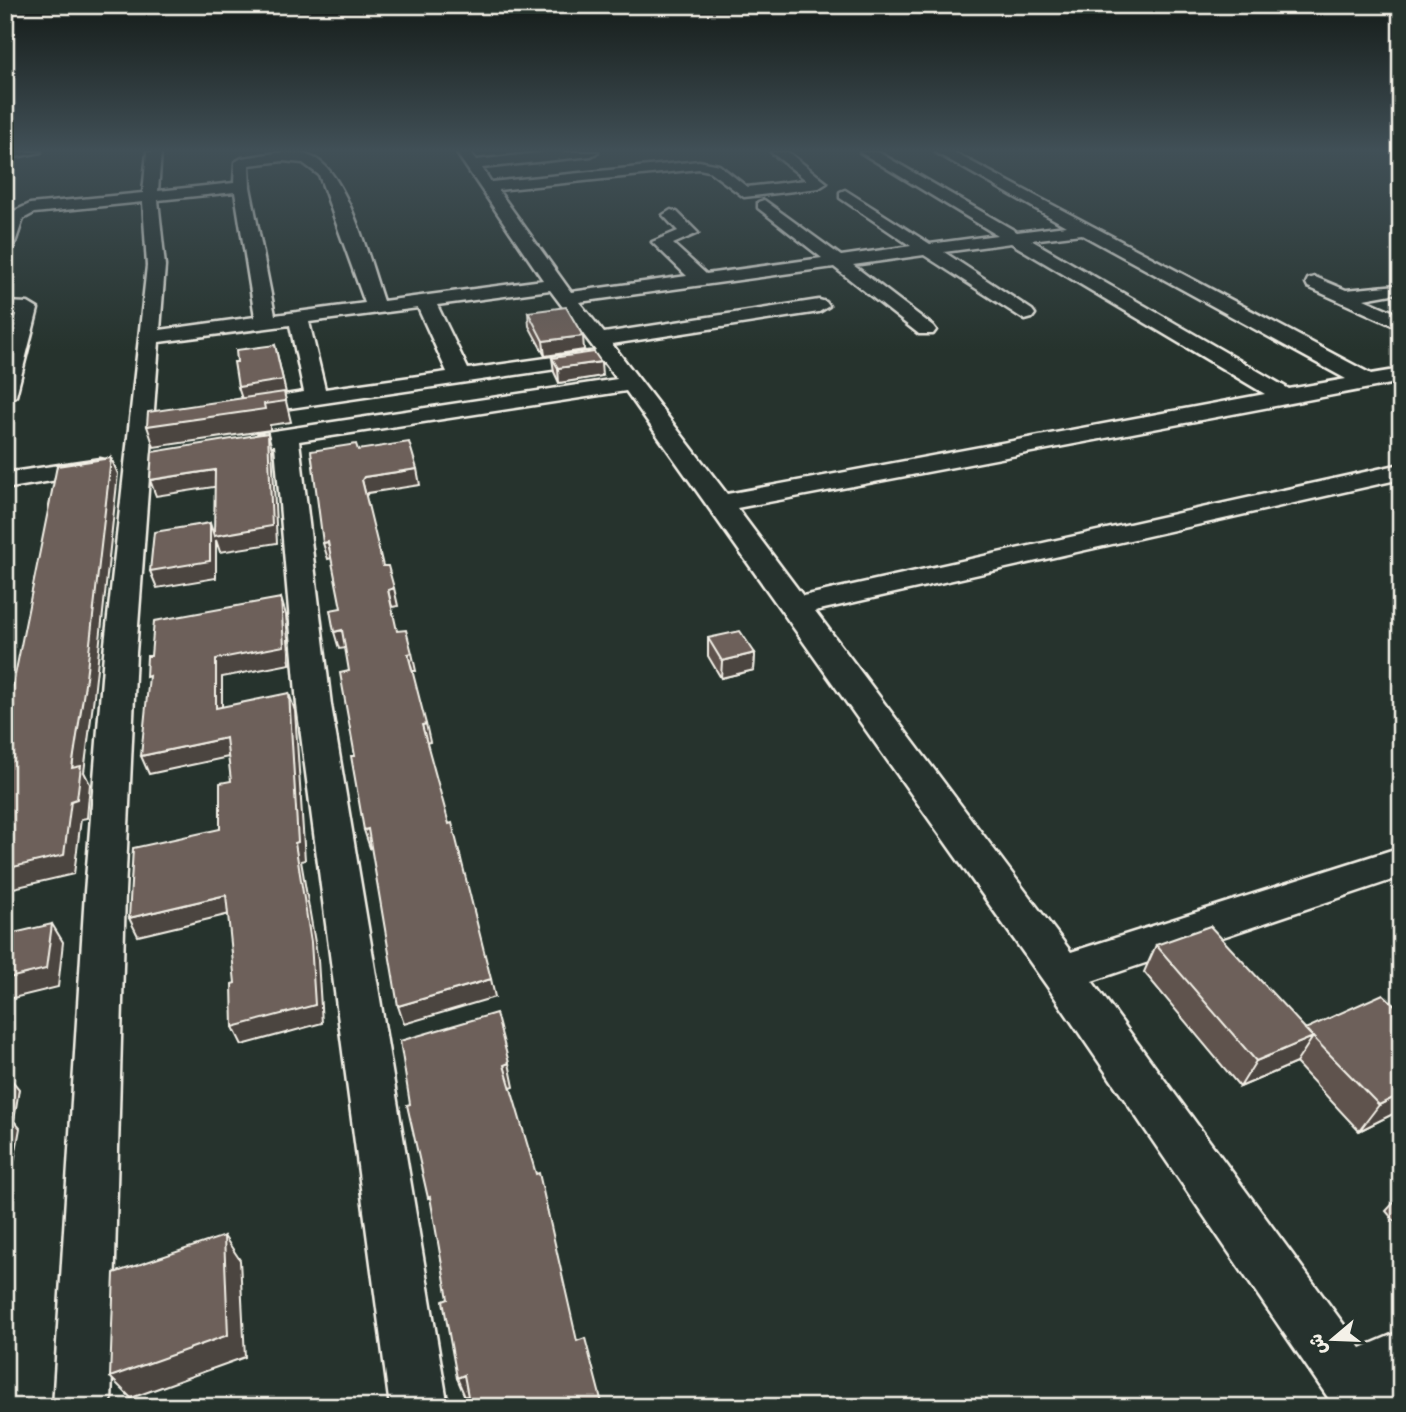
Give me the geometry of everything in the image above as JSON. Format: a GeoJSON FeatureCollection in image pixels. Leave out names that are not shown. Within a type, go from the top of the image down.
{"type":"FeatureCollection","features":[{"type":"Feature","properties":{"kind":"street"},"geometry":{"type":"LineString","coordinates":[[5,246],[15,218]]}},
{"type":"Feature","properties":{"kind":"street"},"geometry":{"type":"LineString","coordinates":[[82,1407],[105,892],[120,653],[149,446],[150,337],[156,266],[152,218]]}},
{"type":"Feature","properties":{"kind":"street"},"geometry":{"type":"LineString","coordinates":[[247,218],[266,322]]}},
{"type":"Feature","properties":{"kind":"street"},"geometry":{"type":"LineString","coordinates":[[344,218],[376,307]]}},
{"type":"Feature","properties":{"kind":"street"},"geometry":{"type":"LineString","coordinates":[[509,218],[1062,973],[1360,1394],[1401,1359]]}},
{"type":"Feature","properties":{"kind":"street"},"geometry":{"type":"LineString","coordinates":[[674,218],[690,233],[661,242],[701,279]]}},
{"type":"Feature","properties":{"kind":"street"},"geometry":{"type":"LineString","coordinates":[[780,218],[926,330]]}},
{"type":"Feature","properties":{"kind":"street"},"geometry":{"type":"LineString","coordinates":[[878,218],[1025,314]]}},
{"type":"Feature","properties":{"kind":"street"},"geometry":{"type":"LineString","coordinates":[[979,218],[1285,396]]}},
{"type":"Feature","properties":{"kind":"street"},"geometry":{"type":"LineString","coordinates":[[1067,218],[1367,381]]}},
{"type":"Feature","properties":{"kind":"street"},"geometry":{"type":"LineString","coordinates":[[150,337],[425,301],[701,279],[1086,228]]}},
{"type":"Feature","properties":{"kind":"street"},"geometry":{"type":"LineString","coordinates":[[1315,283],[1401,323]]}},
{"type":"Feature","properties":{"kind":"street"},"geometry":{"type":"LineString","coordinates":[[1344,296],[1390,289]]}},
{"type":"Feature","properties":{"kind":"street"},"geometry":{"type":"LineString","coordinates":[[425,301],[460,376]]}},
{"type":"Feature","properties":{"kind":"street"},"geometry":{"type":"LineString","coordinates":[[223,411],[460,376],[819,306]]}},
{"type":"Feature","properties":{"kind":"street"},"geometry":{"type":"LineString","coordinates":[[5,308],[28,309],[5,396]]}},
{"type":"Feature","properties":{"kind":"street"},"geometry":{"type":"LineString","coordinates":[[298,318],[316,397]]}},
{"type":"Feature","properties":{"kind":"street"},"geometry":{"type":"LineString","coordinates":[[720,503],[1401,375]]}},
{"type":"Feature","properties":{"kind":"street"},"geometry":{"type":"LineString","coordinates":[[246,442],[632,383]]}},
{"type":"Feature","properties":{"kind":"street"},"geometry":{"type":"LineString","coordinates":[[5,481],[149,446],[169,420]]}},
{"type":"Feature","properties":{"kind":"street"},"geometry":{"type":"LineString","coordinates":[[286,436],[314,705],[419,1407]]}},
{"type":"Feature","properties":{"kind":"street"},"geometry":{"type":"LineString","coordinates":[[794,607],[1401,471]]}},
{"type":"Feature","properties":{"kind":"street"},"geometry":{"type":"LineString","coordinates":[[1062,973],[1401,862]]}},
{"type":"Feature","properties":{"kind":"building"},"geometry":{"type":"Polygon","coordinates":[[[566,307],[583,336],[543,341],[528,312],[566,307]]]}},
{"type":"Feature","properties":{"kind":"building"},"geometry":{"type":"Polygon","coordinates":[[[275,345],[283,380],[238,387],[234,362],[237,362],[236,350],[275,345]]]}},
{"type":"Feature","properties":{"kind":"building"},"geometry":{"type":"Polygon","coordinates":[[[594,352],[601,362],[558,368],[552,358],[594,352]]]}},
{"type":"Feature","properties":{"kind":"building"},"geometry":{"type":"Polygon","coordinates":[[[284,392],[286,401],[264,404],[265,409],[147,426],[148,412],[284,392]]]}},
{"type":"Feature","properties":{"kind":"building"},"geometry":{"type":"Polygon","coordinates":[[[268,433],[272,526],[214,536],[215,470],[150,480],[152,452],[268,433]]]}},
{"type":"Feature","properties":{"kind":"building"},"geometry":{"type":"Polygon","coordinates":[[[409,442],[417,469],[364,477],[362,480],[383,566],[388,566],[394,588],[388,590],[397,631],[406,630],[412,653],[408,654],[426,724],[422,725],[449,824],[452,823],[491,979],[398,1006],[368,829],[364,830],[351,756],[355,756],[340,673],[349,671],[342,630],[334,632],[330,610],[341,608],[328,542],[323,543],[311,451],[356,444],[358,450],[409,442]]]}},
{"type":"Feature","properties":{"kind":"building"},"geometry":{"type":"Polygon","coordinates":[[[111,458],[86,678],[72,768],[81,766],[77,799],[71,801],[64,855],[5,869],[5,725],[57,466],[111,458]]]}},
{"type":"Feature","properties":{"kind":"building"},"geometry":{"type":"Polygon","coordinates":[[[210,523],[210,561],[150,571],[154,532],[210,523]]]}},
{"type":"Feature","properties":{"kind":"building"},"geometry":{"type":"Polygon","coordinates":[[[281,598],[284,646],[216,659],[216,708],[289,693],[298,842],[295,843],[311,942],[315,1005],[233,1027],[232,984],[235,983],[226,895],[129,918],[133,848],[220,829],[220,783],[231,781],[226,738],[141,756],[149,676],[146,677],[147,656],[151,656],[154,621],[281,598]]]}},
{"type":"Feature","properties":{"kind":"building"},"geometry":{"type":"Polygon","coordinates":[[[740,631],[755,653],[722,661],[708,638],[740,631]]]}},
{"type":"Feature","properties":{"kind":"building"},"geometry":{"type":"Polygon","coordinates":[[[52,924],[46,969],[5,979],[5,935],[52,924]]]}},
{"type":"Feature","properties":{"kind":"building"},"geometry":{"type":"Polygon","coordinates":[[[1210,926],[1313,1037],[1256,1061],[1156,945],[1210,926]]]}},
{"type":"Feature","properties":{"kind":"building"},"geometry":{"type":"Polygon","coordinates":[[[1383,994],[1401,1011],[1401,1094],[1379,1105],[1305,1029],[1383,994]]]}},
{"type":"Feature","properties":{"kind":"building"},"geometry":{"type":"Polygon","coordinates":[[[496,1013],[509,1063],[504,1065],[536,1174],[539,1173],[577,1341],[585,1338],[603,1407],[470,1407],[464,1375],[457,1378],[443,1301],[448,1299],[430,1197],[428,1198],[407,1105],[410,1104],[400,1041],[496,1013]]]}},
{"type":"Feature","properties":{"kind":"building"},"geometry":{"type":"Polygon","coordinates":[[[224,1236],[228,1335],[110,1377],[114,1273],[224,1236]]]}},
{"type":"Feature","properties":{"kind":"building"},"geometry":{"type":"Polygon","coordinates":[[[223,1402],[223,1407],[210,1407],[223,1402]]]}}]}
